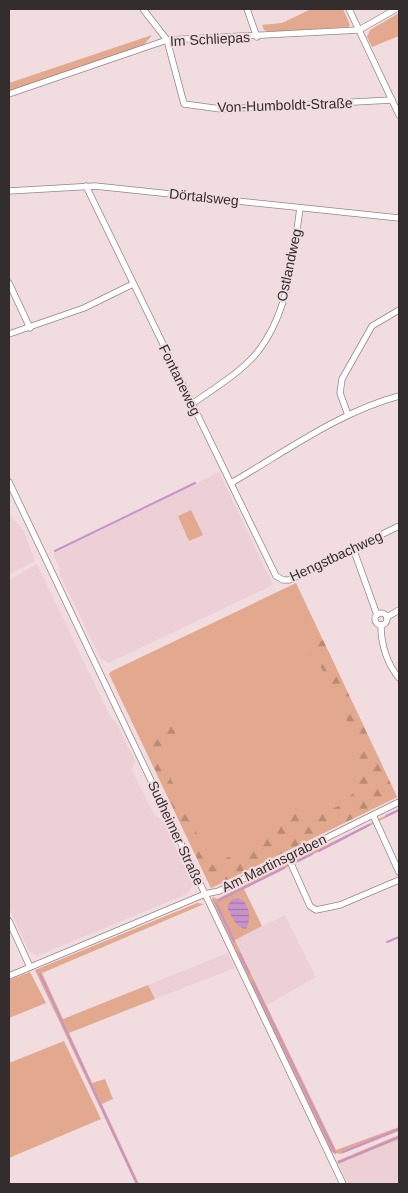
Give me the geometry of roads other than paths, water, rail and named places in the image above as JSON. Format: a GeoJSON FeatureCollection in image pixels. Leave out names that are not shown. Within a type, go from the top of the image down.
{"type":"FeatureCollection","features":[{"type":"Feature","properties":{"kind":"street"},"geometry":{"type":"LineString","coordinates":[[143,9],[167,40]]}},
{"type":"Feature","properties":{"kind":"street"},"geometry":{"type":"LineString","coordinates":[[247,9],[257,37]]}},
{"type":"Feature","properties":{"kind":"street"},"geometry":{"type":"LineString","coordinates":[[349,9],[399,115]]}},
{"type":"Feature","properties":{"kind":"street"},"geometry":{"type":"LineString","coordinates":[[359,30],[396,9]]}},
{"type":"Feature","properties":{"kind":"street","name":"Im Schliepas"},"geometry":{"type":"LineString","coordinates":[[9,94],[167,40],[257,37],[359,30]]}},
{"type":"Feature","properties":{"kind":"street","name":"Von-Humboldt-Straße"},"geometry":{"type":"LineString","coordinates":[[167,40],[184,104],[221,109],[392,100]]}},
{"type":"Feature","properties":{"kind":"street","name":"Dörtalsweg"},"geometry":{"type":"LineString","coordinates":[[9,191],[86,186],[399,218]]}},
{"type":"Feature","properties":{"kind":"street","name":"Fontaneweg"},"geometry":{"type":"LineString","coordinates":[[86,186],[274,574]]}},
{"type":"Feature","properties":{"kind":"street","name":"Ostlandweg"},"geometry":{"type":"LineString","coordinates":[[192,404],[246,364],[269,334],[287,290],[300,208]]}},
{"type":"Feature","properties":{"kind":"street"},"geometry":{"type":"LineString","coordinates":[[9,283],[30,328]]}},
{"type":"Feature","properties":{"kind":"street"},"geometry":{"type":"LineString","coordinates":[[9,334],[84,308],[133,284]]}},
{"type":"Feature","properties":{"kind":"street"},"geometry":{"type":"LineString","coordinates":[[348,415],[340,393],[342,379],[372,326],[399,310]]}},
{"type":"Feature","properties":{"kind":"street"},"geometry":{"type":"LineString","coordinates":[[231,483],[371,403],[399,396]]}},
{"type":"Feature","properties":{"kind":"street","name":"Sudheimer Straße"},"geometry":{"type":"LineString","coordinates":[[9,482],[343,1184]]}},
{"type":"Feature","properties":{"kind":"street","name":"Hengstbachweg"},"geometry":{"type":"LineString","coordinates":[[274,574],[280,579],[289,580],[399,526]]}},
{"type":"Feature","properties":{"kind":"street"},"geometry":{"type":"LineString","coordinates":[[353,548],[377,614],[375,621],[381,626]]}},
{"type":"Feature","properties":{"kind":"street"},"geometry":{"type":"LineString","coordinates":[[387,617],[399,610]]}},
{"type":"Feature","properties":{"kind":"street"},"geometry":{"type":"LineString","coordinates":[[377,614],[382,613],[387,617]]}},
{"type":"Feature","properties":{"kind":"street"},"geometry":{"type":"LineString","coordinates":[[381,626],[386,623],[387,617]]}},
{"type":"Feature","properties":{"kind":"street"},"geometry":{"type":"LineString","coordinates":[[381,626],[381,641],[394,672],[399,678]]}},
{"type":"Feature","properties":{"kind":"street","name":"Am Martinsgraben"},"geometry":{"type":"LineString","coordinates":[[9,976],[204,894],[219,891],[399,802]]}},
{"type":"Feature","properties":{"kind":"street"},"geometry":{"type":"LineString","coordinates":[[373,815],[399,872]]}},
{"type":"Feature","properties":{"kind":"street"},"geometry":{"type":"LineString","coordinates":[[288,858],[310,906],[316,910],[340,905],[399,880]]}},
{"type":"Feature","properties":{"kind":"street"},"geometry":{"type":"LineString","coordinates":[[9,921],[30,967]]}},
{"type":"Feature","properties":{"kind":"waterway"},"geometry":{"type":"LineString","coordinates":[[55,551],[195,483]]}},
{"type":"Feature","properties":{"kind":"waterway"},"geometry":{"type":"LineString","coordinates":[[386,816],[399,810]]}},
{"type":"Feature","properties":{"kind":"waterway"},"geometry":{"type":"LineString","coordinates":[[319,851],[369,825]]}},
{"type":"Feature","properties":{"kind":"waterway"},"geometry":{"type":"LineString","coordinates":[[298,861],[312,854]]}},
{"type":"Feature","properties":{"kind":"waterway"},"geometry":{"type":"LineString","coordinates":[[219,900],[284,868]]}},
{"type":"Feature","properties":{"kind":"waterway"},"geometry":{"type":"LineString","coordinates":[[216,903],[234,941]]}},
{"type":"Feature","properties":{"kind":"waterway"},"geometry":{"type":"LineString","coordinates":[[387,942],[399,937]]}},
{"type":"Feature","properties":{"kind":"waterway"},"geometry":{"type":"LineString","coordinates":[[239,953],[249,973]]}},
{"type":"Feature","properties":{"kind":"waterway"},"geometry":{"type":"LineString","coordinates":[[40,974],[137,1184]]}},
{"type":"Feature","properties":{"kind":"waterway"},"geometry":{"type":"LineString","coordinates":[[253,982],[335,1153]]}},
{"type":"Feature","properties":{"kind":"waterway"},"geometry":{"type":"LineString","coordinates":[[343,1152],[399,1129]]}},
{"type":"Feature","properties":{"kind":"waterway"},"geometry":{"type":"LineString","coordinates":[[339,1162],[399,1137]]}}]}
